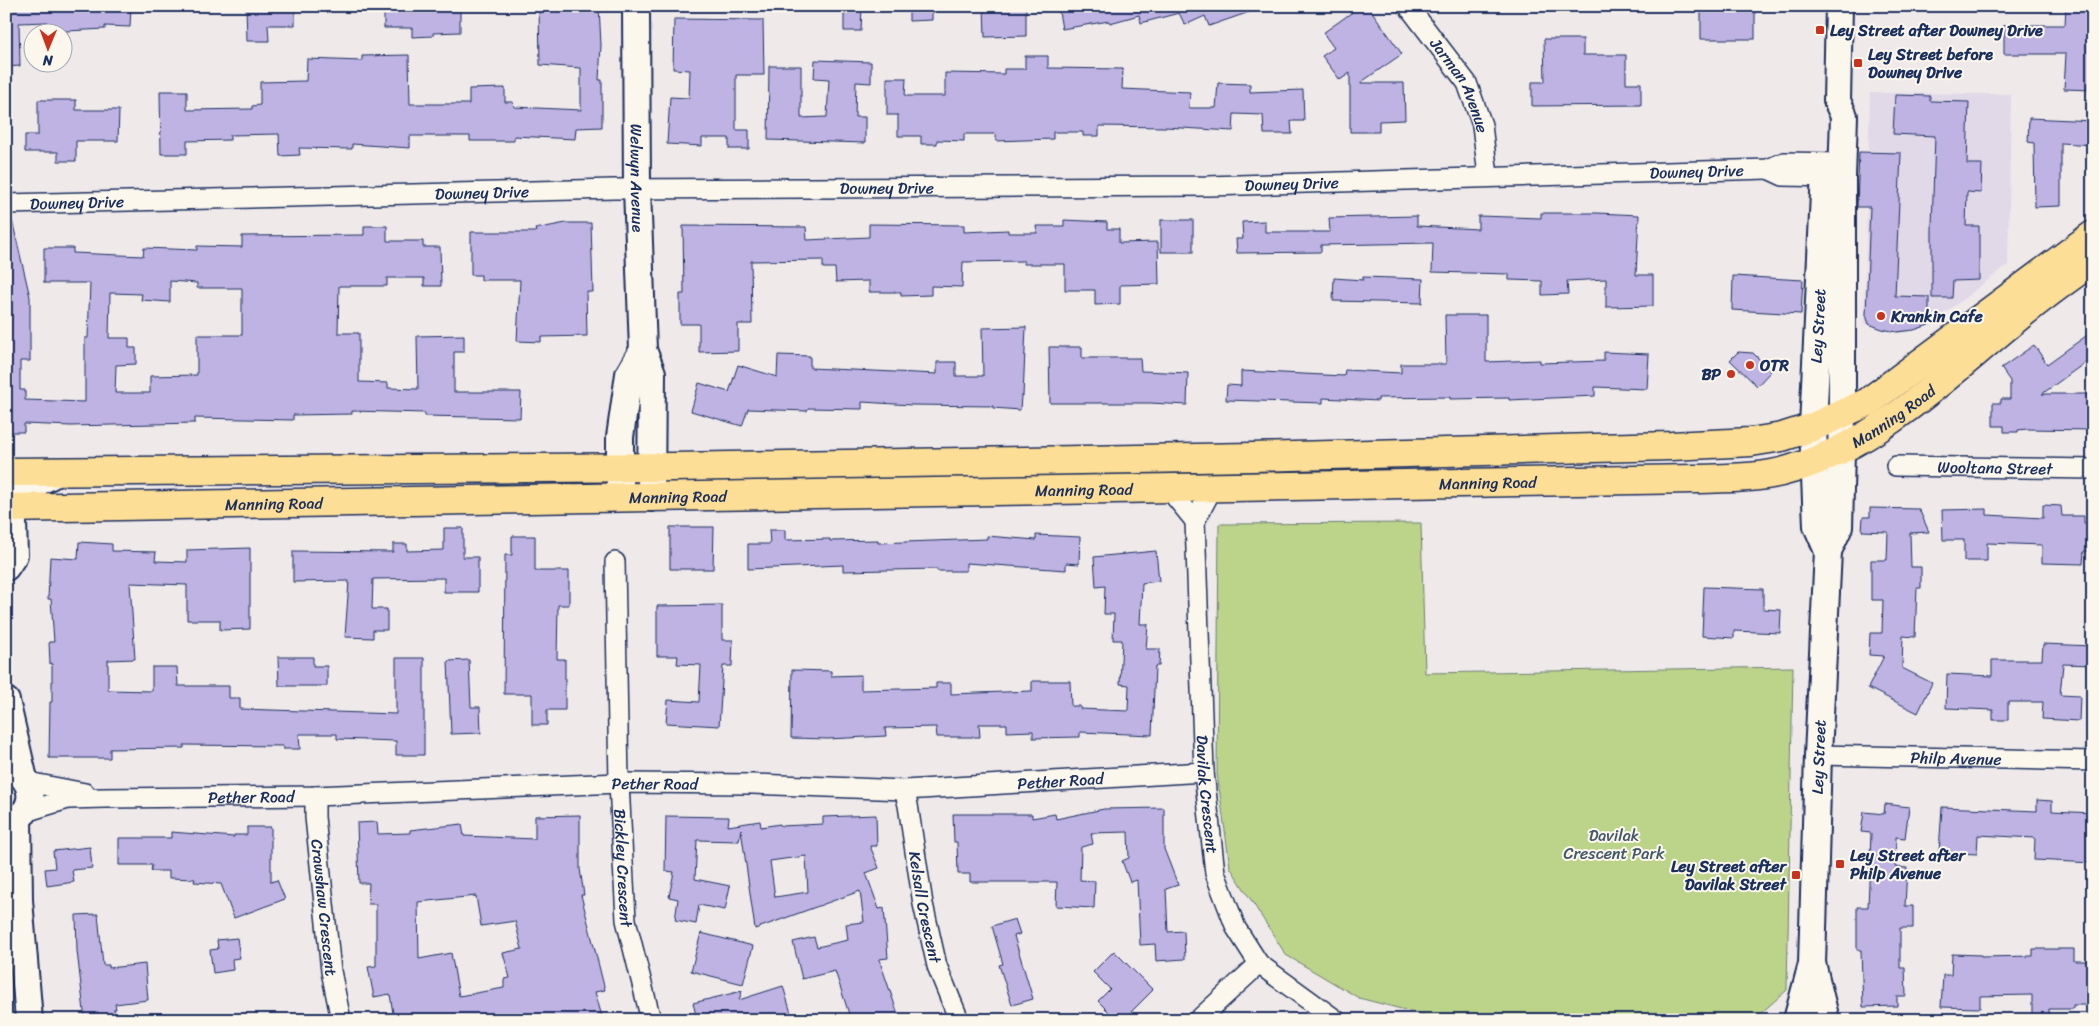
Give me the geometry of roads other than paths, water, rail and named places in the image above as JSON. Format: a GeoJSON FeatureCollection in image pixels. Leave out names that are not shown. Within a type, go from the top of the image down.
{"type":"FeatureCollection","features":[{"type":"Feature","properties":{"kind":"main road","name":"Manning Road"},"geometry":{"type":"LineString","coordinates":[[6,472],[651,467],[1252,456],[1706,445],[1751,442],[1782,437],[1813,427],[1842,416],[1868,402],[2093,235]]}},
{"type":"Feature","properties":{"kind":"main road","name":"Manning Road"},"geometry":{"type":"LineString","coordinates":[[6,508],[1742,478],[1791,470],[1827,456],[1881,428],[2018,317],[2093,261]]}},
{"type":"Feature","properties":{"kind":"street","name":"Welwyn Avenue"},"geometry":{"type":"LineString","coordinates":[[636,6],[637,189],[643,350],[652,373],[651,498]]}},
{"type":"Feature","properties":{"kind":"street","name":"Jarman Avenue"},"geometry":{"type":"LineString","coordinates":[[1408,6],[1467,83],[1482,125],[1488,176]]}},
{"type":"Feature","properties":{"kind":"street","name":"Ley Street"},"geometry":{"type":"LineString","coordinates":[[1827,456],[1813,427],[1834,170],[1844,116],[1837,101],[1839,6]]}},
{"type":"Feature","properties":{"kind":"street","name":"Downey Drive"},"geometry":{"type":"LineString","coordinates":[[6,204],[637,189],[1208,186],[1768,169],[1783,176],[1834,170]]}},
{"type":"Feature","properties":{"kind":"street","name":"Ley Street"},"geometry":{"type":"LineString","coordinates":[[1797,1020],[1812,964],[1818,755],[1828,551],[1817,526],[1827,456],[1842,416],[1834,170]]}},
{"type":"Feature","properties":{"kind":"street"},"geometry":{"type":"LineString","coordinates":[[620,498],[620,437],[629,374],[643,350]]}},
{"type":"Feature","properties":{"kind":"street","name":"Wooltana Street"},"geometry":{"type":"LineString","coordinates":[[1896,466],[2093,469]]}},
{"type":"Feature","properties":{"kind":"street"},"geometry":{"type":"LineString","coordinates":[[6,567],[14,555],[14,522],[6,508],[24,489],[58,472]]}},
{"type":"Feature","properties":{"kind":"street"},"geometry":{"type":"LineString","coordinates":[[1168,488],[1194,521],[1213,488]]}},
{"type":"Feature","properties":{"kind":"street","name":"Davilak Crescent"},"geometry":{"type":"LineString","coordinates":[[1194,521],[1204,772],[1215,873],[1236,928],[1259,964],[1336,1020]]}},
{"type":"Feature","properties":{"kind":"street","name":"Bickley Crescent"},"geometry":{"type":"LineString","coordinates":[[615,562],[619,783],[626,920],[651,1020]]}},
{"type":"Feature","properties":{"kind":"street"},"geometry":{"type":"LineString","coordinates":[[6,701],[19,775],[31,794],[31,801],[16,817],[19,900],[29,1020]]}},
{"type":"Feature","properties":{"kind":"street","name":"Philp Avenue"},"geometry":{"type":"LineString","coordinates":[[1818,755],[2093,761]]}},
{"type":"Feature","properties":{"kind":"street","name":"Pether Road"},"geometry":{"type":"LineString","coordinates":[[16,817],[68,799],[315,796],[619,783],[753,784],[904,790],[1204,772]]}},
{"type":"Feature","properties":{"kind":"street","name":"Pether Road"},"geometry":{"type":"LineString","coordinates":[[19,775],[105,798]]}},
{"type":"Feature","properties":{"kind":"street","name":"Kelsall Crescent"},"geometry":{"type":"LineString","coordinates":[[904,790],[908,804],[923,904],[937,966],[959,1020]]}},
{"type":"Feature","properties":{"kind":"street","name":"Crawshaw Crescent"},"geometry":{"type":"LineString","coordinates":[[315,796],[315,817],[331,970],[341,1020]]}},
{"type":"Feature","properties":{"kind":"street"},"geometry":{"type":"LineString","coordinates":[[6,858],[19,900]]}},
{"type":"Feature","properties":{"kind":"street"},"geometry":{"type":"LineString","coordinates":[[1198,1020],[1259,964]]}},
{"type":"Feature","properties":{"kind":"street","name":"Ley Street"},"geometry":{"type":"LineString","coordinates":[[1812,964],[1826,1020]]}},
{"type":"Feature","properties":{"kind":"place","name":"Ley Street after Downey Drive"},"geometry":{"type":"Point","coordinates":[1820,30]}},
{"type":"Feature","properties":{"kind":"place","name":"Ley Street before Downey Drive"},"geometry":{"type":"Point","coordinates":[1858,63]}},
{"type":"Feature","properties":{"kind":"place","name":"Krankin Cafe"},"geometry":{"type":"Point","coordinates":[1881,316]}},
{"type":"Feature","properties":{"kind":"place","name":"OTR"},"geometry":{"type":"Point","coordinates":[1750,365]}},
{"type":"Feature","properties":{"kind":"place","name":"BP"},"geometry":{"type":"Point","coordinates":[1731,374]}},
{"type":"Feature","properties":{"kind":"place","name":"Ley Street after Philp Avenue"},"geometry":{"type":"Point","coordinates":[1840,864]}},
{"type":"Feature","properties":{"kind":"place","name":"Ley Street after Davilak Street"},"geometry":{"type":"Point","coordinates":[1796,875]}},
{"type":"Feature","properties":{"kind":"park label","name":"Davilak Crescent Park"},"geometry":{"type":"Point","coordinates":[1614,844]}}]}
